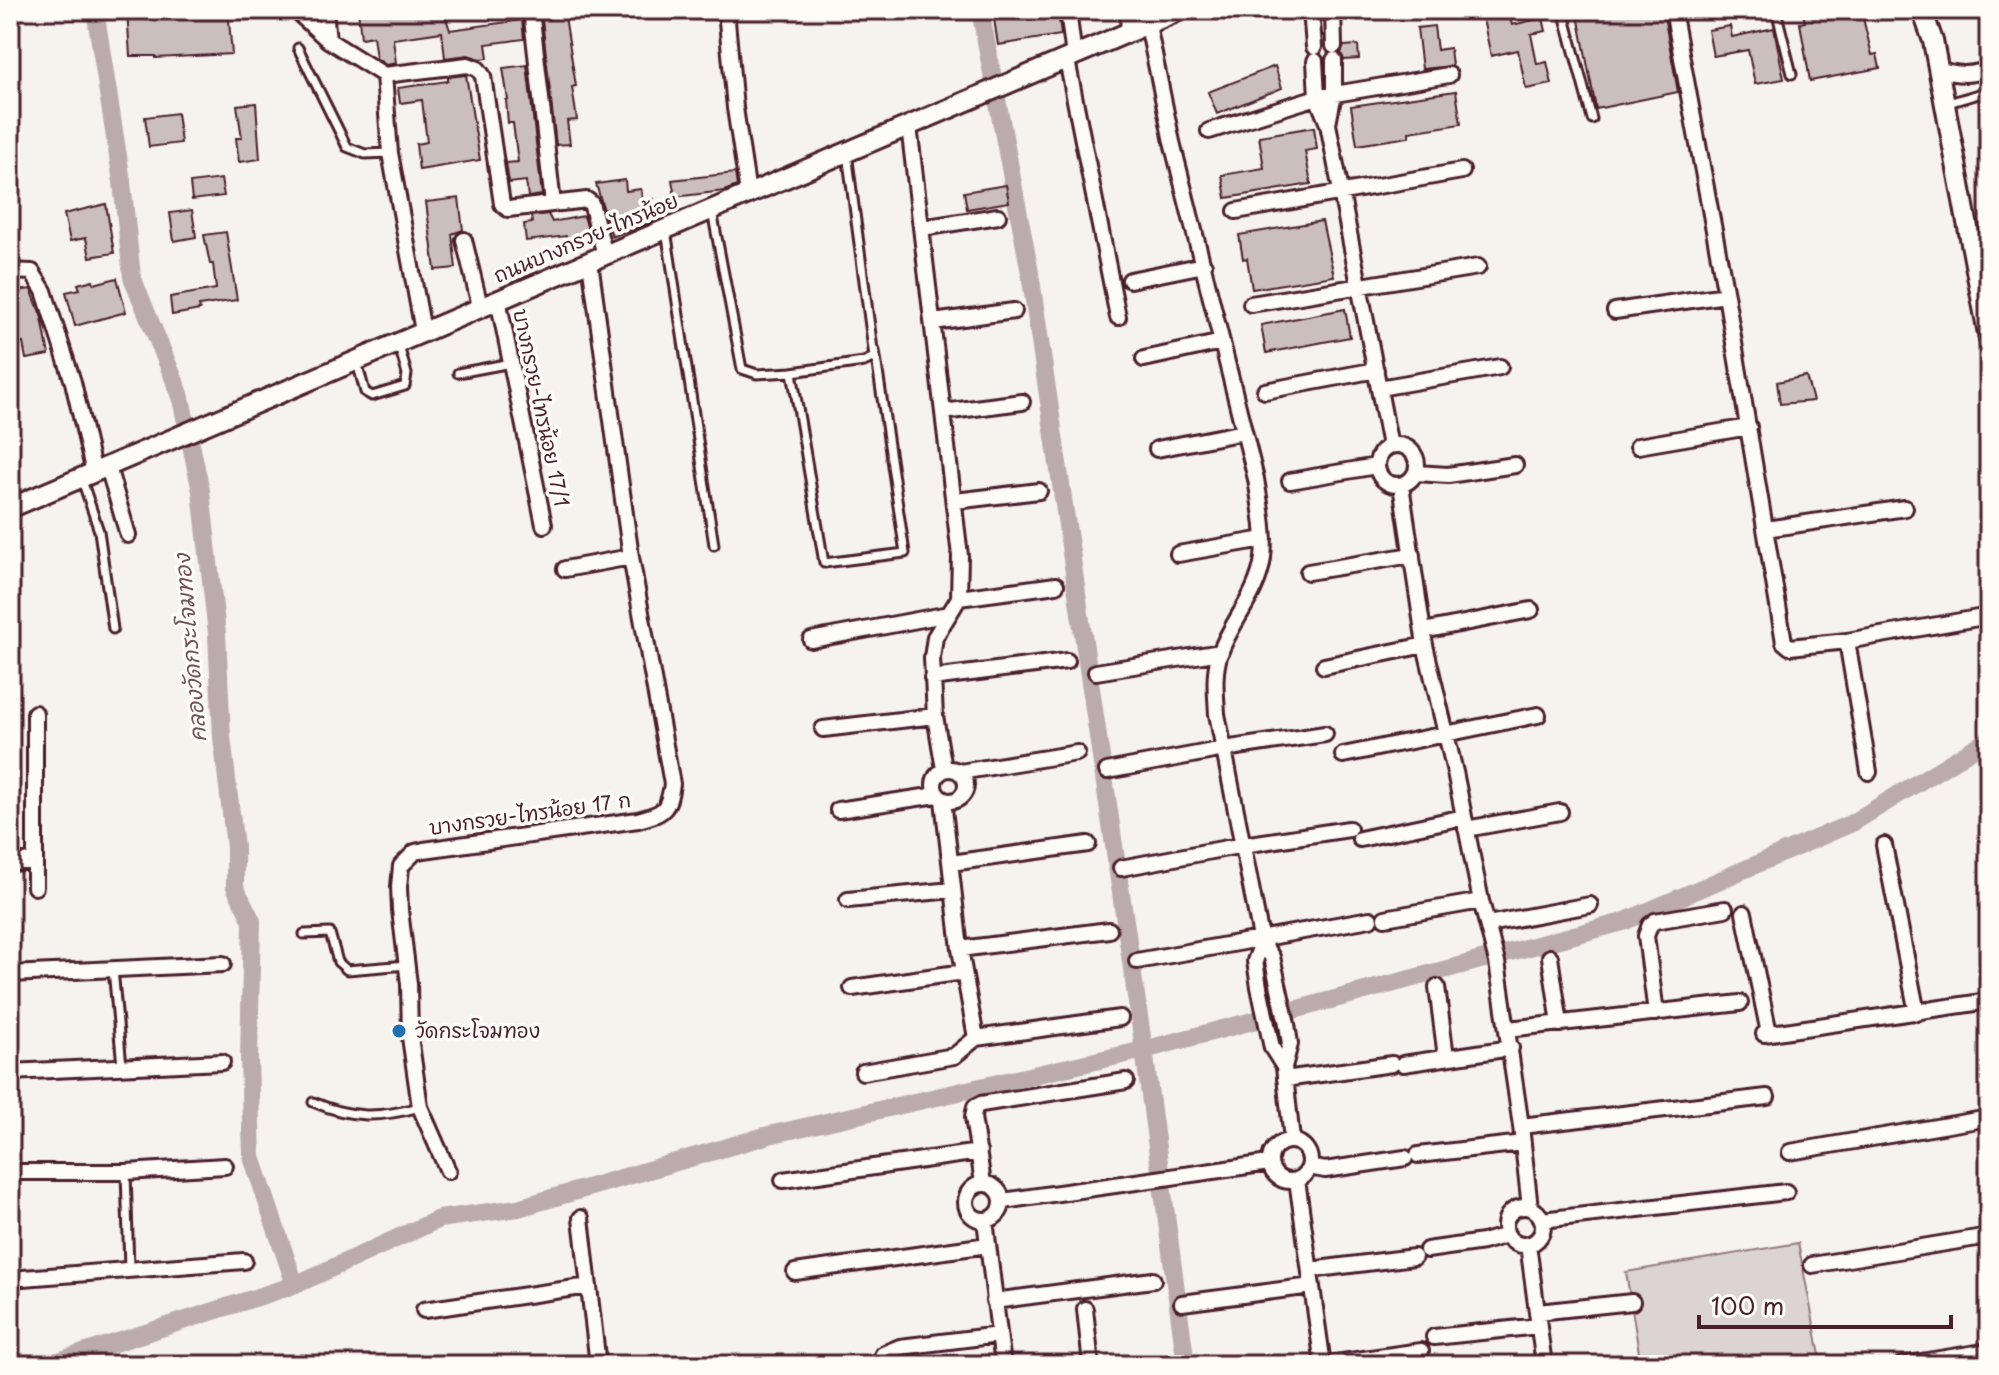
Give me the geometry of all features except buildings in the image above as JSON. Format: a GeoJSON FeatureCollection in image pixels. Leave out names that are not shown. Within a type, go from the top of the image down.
{"type":"FeatureCollection","features":[{"type":"Feature","properties":{"kind":"main road"},"geometry":{"type":"LineString","coordinates":[[1922,10],[1933,41],[1946,104],[1988,317],[1989,339]]}},
{"type":"Feature","properties":{"kind":"main road","name":"ถนนบางกรวย-ไทรน้อย"},"geometry":{"type":"LineString","coordinates":[[10,508],[480,306],[1071,58],[1164,15]]}},
{"type":"Feature","properties":{"kind":"street"},"geometry":{"type":"LineString","coordinates":[[295,10],[328,40],[384,75],[390,153],[423,331]]}},
{"type":"Feature","properties":{"kind":"street"},"geometry":{"type":"LineString","coordinates":[[325,10],[328,40]]}},
{"type":"Feature","properties":{"kind":"street"},"geometry":{"type":"LineString","coordinates":[[531,10],[553,204]]}},
{"type":"Feature","properties":{"kind":"street"},"geometry":{"type":"LineString","coordinates":[[726,10],[735,108],[748,193]]}},
{"type":"Feature","properties":{"kind":"street"},"geometry":{"type":"LineString","coordinates":[[1068,10],[1071,58],[1118,317]]}},
{"type":"Feature","properties":{"kind":"street"},"geometry":{"type":"LineString","coordinates":[[1128,33],[1129,10]]}},
{"type":"Feature","properties":{"kind":"street"},"geometry":{"type":"LineString","coordinates":[[1311,10],[1317,97],[1328,124],[1390,446]]}},
{"type":"Feature","properties":{"kind":"street"},"geometry":{"type":"LineString","coordinates":[[1328,124],[1334,93],[1333,10]]}},
{"type":"Feature","properties":{"kind":"street"},"geometry":{"type":"LineString","coordinates":[[1673,10],[1726,295],[1784,642],[1790,647],[1798,647],[1847,641],[1989,616]]}},
{"type":"Feature","properties":{"kind":"street"},"geometry":{"type":"LineString","coordinates":[[1164,15],[1172,142],[1256,479],[1264,539],[1263,561],[1255,587],[1221,652],[1215,676],[1217,714],[1261,940],[1272,957],[1287,1024],[1290,1044],[1284,1073],[1292,1140]]}},
{"type":"Feature","properties":{"kind":"street","name":"บางกรวย-ไทรน้อย 17 ก"},"geometry":{"type":"LineString","coordinates":[[384,75],[468,65],[481,71],[500,198],[508,209],[583,200],[591,203],[631,557],[672,784],[669,803],[661,814],[638,820],[415,852],[401,866],[399,887],[410,1037],[420,1107],[448,1171]]}},
{"type":"Feature","properties":{"kind":"street"},"geometry":{"type":"LineString","coordinates":[[1937,69],[1957,75],[1974,75],[1989,69]]}},
{"type":"Feature","properties":{"kind":"street"},"geometry":{"type":"LineString","coordinates":[[1209,131],[1334,93],[1449,75]]}},
{"type":"Feature","properties":{"kind":"street"},"geometry":{"type":"LineString","coordinates":[[909,126],[960,556],[959,598],[935,637],[932,678],[944,769]]}},
{"type":"Feature","properties":{"kind":"street"},"geometry":{"type":"LineString","coordinates":[[1236,211],[1462,171]]}},
{"type":"Feature","properties":{"kind":"street"},"geometry":{"type":"LineString","coordinates":[[922,228],[998,216]]}},
{"type":"Feature","properties":{"kind":"street"},"geometry":{"type":"LineString","coordinates":[[464,240],[480,306]]}},
{"type":"Feature","properties":{"kind":"street"},"geometry":{"type":"LineString","coordinates":[[1130,280],[1204,265]]}},
{"type":"Feature","properties":{"kind":"street"},"geometry":{"type":"LineString","coordinates":[[1251,304],[1478,267]]}},
{"type":"Feature","properties":{"kind":"street"},"geometry":{"type":"LineString","coordinates":[[10,271],[32,272],[44,291],[73,382],[94,472],[128,535]]}},
{"type":"Feature","properties":{"kind":"street"},"geometry":{"type":"LineString","coordinates":[[1615,311],[1726,295]]}},
{"type":"Feature","properties":{"kind":"street","name":"บางกรวย-ไทรน้อย 17/1"},"geometry":{"type":"LineString","coordinates":[[498,299],[544,525]]}},
{"type":"Feature","properties":{"kind":"street"},"geometry":{"type":"LineString","coordinates":[[933,322],[1014,311]]}},
{"type":"Feature","properties":{"kind":"street"},"geometry":{"type":"LineString","coordinates":[[1144,359],[1222,342]]}},
{"type":"Feature","properties":{"kind":"street"},"geometry":{"type":"LineString","coordinates":[[1379,388],[1500,367]]}},
{"type":"Feature","properties":{"kind":"street"},"geometry":{"type":"LineString","coordinates":[[1265,391],[1376,370]]}},
{"type":"Feature","properties":{"kind":"street"},"geometry":{"type":"LineString","coordinates":[[943,412],[1022,402]]}},
{"type":"Feature","properties":{"kind":"street"},"geometry":{"type":"LineString","coordinates":[[1638,446],[1749,427]]}},
{"type":"Feature","properties":{"kind":"street"},"geometry":{"type":"LineString","coordinates":[[1157,449],[1244,432]]}},
{"type":"Feature","properties":{"kind":"street"},"geometry":{"type":"LineString","coordinates":[[1399,445],[1415,455],[1417,464],[1416,473],[1410,481],[1401,485],[1384,482],[1376,466],[1377,458],[1390,446],[1399,445]]}},
{"type":"Feature","properties":{"kind":"street"},"geometry":{"type":"LineString","coordinates":[[1416,473],[1448,475],[1515,465]]}},
{"type":"Feature","properties":{"kind":"street"},"geometry":{"type":"LineString","coordinates":[[1290,481],[1376,466]]}},
{"type":"Feature","properties":{"kind":"street"},"geometry":{"type":"LineString","coordinates":[[1401,485],[1424,638],[1497,962],[1511,1048],[1530,1208],[1542,1220]]}},
{"type":"Feature","properties":{"kind":"street"},"geometry":{"type":"LineString","coordinates":[[955,501],[1039,491]]}},
{"type":"Feature","properties":{"kind":"street"},"geometry":{"type":"LineString","coordinates":[[1766,529],[1905,508]]}},
{"type":"Feature","properties":{"kind":"street"},"geometry":{"type":"LineString","coordinates":[[1178,554],[1264,539]]}},
{"type":"Feature","properties":{"kind":"street"},"geometry":{"type":"LineString","coordinates":[[1308,572],[1412,555]]}},
{"type":"Feature","properties":{"kind":"street"},"geometry":{"type":"LineString","coordinates":[[565,569],[631,557]]}},
{"type":"Feature","properties":{"kind":"street"},"geometry":{"type":"LineString","coordinates":[[959,598],[1056,585]]}},
{"type":"Feature","properties":{"kind":"street"},"geometry":{"type":"LineString","coordinates":[[1324,666],[1531,610]]}},
{"type":"Feature","properties":{"kind":"street"},"geometry":{"type":"LineString","coordinates":[[811,640],[949,614]]}},
{"type":"Feature","properties":{"kind":"street"},"geometry":{"type":"LineString","coordinates":[[1847,641],[1869,772]]}},
{"type":"Feature","properties":{"kind":"street"},"geometry":{"type":"LineString","coordinates":[[1096,672],[1221,652]]}},
{"type":"Feature","properties":{"kind":"street"},"geometry":{"type":"LineString","coordinates":[[932,678],[1067,661]]}},
{"type":"Feature","properties":{"kind":"street"},"geometry":{"type":"LineString","coordinates":[[35,713],[35,887]]}},
{"type":"Feature","properties":{"kind":"street"},"geometry":{"type":"LineString","coordinates":[[1343,755],[1538,715]]}},
{"type":"Feature","properties":{"kind":"street"},"geometry":{"type":"LineString","coordinates":[[823,729],[935,716]]}},
{"type":"Feature","properties":{"kind":"street"},"geometry":{"type":"LineString","coordinates":[[1107,771],[1325,734]]}},
{"type":"Feature","properties":{"kind":"street"},"geometry":{"type":"LineString","coordinates":[[944,769],[960,772],[1077,753]]}},
{"type":"Feature","properties":{"kind":"street"},"geometry":{"type":"LineString","coordinates":[[944,769],[934,780],[951,863],[960,949],[976,1038]]}},
{"type":"Feature","properties":{"kind":"street"},"geometry":{"type":"LineString","coordinates":[[838,810],[940,798],[951,802],[964,793],[967,786],[960,772]]}},
{"type":"Feature","properties":{"kind":"street"},"geometry":{"type":"LineString","coordinates":[[1121,868],[1243,845],[1560,812]]}},
{"type":"Feature","properties":{"kind":"street"},"geometry":{"type":"LineString","coordinates":[[951,863],[1088,844]]}},
{"type":"Feature","properties":{"kind":"street"},"geometry":{"type":"LineString","coordinates":[[1884,845],[1917,1013]]}},
{"type":"Feature","properties":{"kind":"street"},"geometry":{"type":"LineString","coordinates":[[10,863],[34,861]]}},
{"type":"Feature","properties":{"kind":"street"},"geometry":{"type":"LineString","coordinates":[[848,900],[952,890]]}},
{"type":"Feature","properties":{"kind":"street"},"geometry":{"type":"LineString","coordinates":[[1137,961],[1481,901]]}},
{"type":"Feature","properties":{"kind":"street"},"geometry":{"type":"LineString","coordinates":[[1488,924],[1590,905]]}},
{"type":"Feature","properties":{"kind":"street"},"geometry":{"type":"LineString","coordinates":[[1656,1013],[1646,936],[1650,925],[1655,921],[1725,909]]}},
{"type":"Feature","properties":{"kind":"street"},"geometry":{"type":"LineString","coordinates":[[1744,913],[1767,1033],[1989,1001]]}},
{"type":"Feature","properties":{"kind":"street"},"geometry":{"type":"LineString","coordinates":[[960,949],[1109,930]]}},
{"type":"Feature","properties":{"kind":"street"},"geometry":{"type":"LineString","coordinates":[[1261,940],[1255,961],[1259,987],[1272,1048],[1284,1073]]}},
{"type":"Feature","properties":{"kind":"street"},"geometry":{"type":"LineString","coordinates":[[1550,957],[1560,1024]]}},
{"type":"Feature","properties":{"kind":"street"},"geometry":{"type":"LineString","coordinates":[[10,974],[223,964]]}},
{"type":"Feature","properties":{"kind":"street"},"geometry":{"type":"LineString","coordinates":[[852,988],[964,972]]}},
{"type":"Feature","properties":{"kind":"street"},"geometry":{"type":"LineString","coordinates":[[1437,987],[1446,1057]]}},
{"type":"Feature","properties":{"kind":"street"},"geometry":{"type":"LineString","coordinates":[[1508,1029],[1740,1003]]}},
{"type":"Feature","properties":{"kind":"street"},"geometry":{"type":"LineString","coordinates":[[863,1072],[954,1056],[976,1038],[1120,1018]]}},
{"type":"Feature","properties":{"kind":"street"},"geometry":{"type":"LineString","coordinates":[[1284,1073],[1397,1064],[1511,1048]]}},
{"type":"Feature","properties":{"kind":"street"},"geometry":{"type":"LineString","coordinates":[[10,1072],[222,1062]]}},
{"type":"Feature","properties":{"kind":"street"},"geometry":{"type":"LineString","coordinates":[[983,1183],[973,1111],[981,1104],[1126,1081]]}},
{"type":"Feature","properties":{"kind":"street"},"geometry":{"type":"LineString","coordinates":[[1521,1126],[1767,1097]]}},
{"type":"Feature","properties":{"kind":"street"},"geometry":{"type":"LineString","coordinates":[[1790,1152],[1989,1118]]}},
{"type":"Feature","properties":{"kind":"street"},"geometry":{"type":"LineString","coordinates":[[1269,1163],[1275,1146],[1292,1140],[1303,1145],[1307,1150],[1309,1167],[1297,1180]]}},
{"type":"Feature","properties":{"kind":"street"},"geometry":{"type":"LineString","coordinates":[[1309,1167],[1325,1170],[1523,1143]]}},
{"type":"Feature","properties":{"kind":"street"},"geometry":{"type":"LineString","coordinates":[[783,1180],[979,1152]]}},
{"type":"Feature","properties":{"kind":"street"},"geometry":{"type":"LineString","coordinates":[[1003,1201],[1269,1163]]}},
{"type":"Feature","properties":{"kind":"street"},"geometry":{"type":"LineString","coordinates":[[1269,1163],[1279,1178],[1297,1180]]}},
{"type":"Feature","properties":{"kind":"street"},"geometry":{"type":"LineString","coordinates":[[10,1172],[126,1172],[225,1166]]}},
{"type":"Feature","properties":{"kind":"street"},"geometry":{"type":"LineString","coordinates":[[1297,1180],[1322,1365],[1421,1351]]}},
{"type":"Feature","properties":{"kind":"street"},"geometry":{"type":"LineString","coordinates":[[983,1183],[997,1188],[1003,1201],[998,1214],[985,1220],[972,1215],[966,1202],[971,1189],[983,1183]]}},
{"type":"Feature","properties":{"kind":"street"},"geometry":{"type":"LineString","coordinates":[[1542,1220],[1786,1192]]}},
{"type":"Feature","properties":{"kind":"street"},"geometry":{"type":"LineString","coordinates":[[1530,1208],[1512,1212],[1505,1223],[1507,1235],[1519,1244],[1528,1244],[1539,1238],[1542,1220]]}},
{"type":"Feature","properties":{"kind":"street"},"geometry":{"type":"LineString","coordinates":[[581,1218],[598,1365]]}},
{"type":"Feature","properties":{"kind":"street"},"geometry":{"type":"LineString","coordinates":[[985,1220],[1003,1365]]}},
{"type":"Feature","properties":{"kind":"street"},"geometry":{"type":"LineString","coordinates":[[1310,1270],[1420,1254],[1507,1235]]}},
{"type":"Feature","properties":{"kind":"street"},"geometry":{"type":"LineString","coordinates":[[1812,1265],[1989,1236]]}},
{"type":"Feature","properties":{"kind":"street"},"geometry":{"type":"LineString","coordinates":[[1528,1244],[1544,1365]]}},
{"type":"Feature","properties":{"kind":"street"},"geometry":{"type":"LineString","coordinates":[[795,1272],[988,1245]]}},
{"type":"Feature","properties":{"kind":"street"},"geometry":{"type":"LineString","coordinates":[[10,1279],[244,1261]]}},
{"type":"Feature","properties":{"kind":"street"},"geometry":{"type":"LineString","coordinates":[[994,1301],[1153,1280]]}},
{"type":"Feature","properties":{"kind":"street"},"geometry":{"type":"LineString","coordinates":[[424,1310],[589,1286]]}},
{"type":"Feature","properties":{"kind":"street"},"geometry":{"type":"LineString","coordinates":[[1182,1303],[1312,1286]]}},
{"type":"Feature","properties":{"kind":"street"},"geometry":{"type":"LineString","coordinates":[[1434,1337],[1632,1302]]}},
{"type":"Feature","properties":{"kind":"street"},"geometry":{"type":"LineString","coordinates":[[1085,1309],[1091,1365]]}},
{"type":"Feature","properties":{"kind":"street"},"geometry":{"type":"LineString","coordinates":[[876,1365],[883,1354],[900,1347],[999,1335]]}},
{"type":"Feature","properties":{"kind":"street"},"geometry":{"type":"LineString","coordinates":[[1902,1365],[1989,1351]]}},
{"type":"Feature","properties":{"kind":"lane"},"geometry":{"type":"LineString","coordinates":[[1563,10],[1592,119]]}},
{"type":"Feature","properties":{"kind":"lane"},"geometry":{"type":"LineString","coordinates":[[1776,10],[1792,74]]}},
{"type":"Feature","properties":{"kind":"lane"},"geometry":{"type":"LineString","coordinates":[[298,48],[347,147],[365,154],[390,153]]}},
{"type":"Feature","properties":{"kind":"lane"},"geometry":{"type":"LineString","coordinates":[[1946,104],[1989,91]]}},
{"type":"Feature","properties":{"kind":"lane"},"geometry":{"type":"LineString","coordinates":[[792,372],[824,563],[905,553],[846,151]]}},
{"type":"Feature","properties":{"kind":"lane"},"geometry":{"type":"LineString","coordinates":[[712,209],[742,369],[757,374],[792,372],[871,361],[875,351]]}},
{"type":"Feature","properties":{"kind":"lane"},"geometry":{"type":"LineString","coordinates":[[666,229],[714,545]]}},
{"type":"Feature","properties":{"kind":"lane"},"geometry":{"type":"LineString","coordinates":[[356,359],[365,392],[372,396],[405,386],[407,374],[398,341]]}},
{"type":"Feature","properties":{"kind":"lane"},"geometry":{"type":"LineString","coordinates":[[458,373],[511,363]]}},
{"type":"Feature","properties":{"kind":"lane"},"geometry":{"type":"LineString","coordinates":[[94,472],[113,629]]}},
{"type":"Feature","properties":{"kind":"lane"},"geometry":{"type":"LineString","coordinates":[[304,934],[330,933],[338,962],[347,970],[407,965]]}},
{"type":"Feature","properties":{"kind":"lane"},"geometry":{"type":"LineString","coordinates":[[113,969],[122,1066]]}},
{"type":"Feature","properties":{"kind":"lane"},"geometry":{"type":"LineString","coordinates":[[313,1102],[340,1113],[367,1116],[389,1115],[420,1107]]}},
{"type":"Feature","properties":{"kind":"lane"},"geometry":{"type":"LineString","coordinates":[[126,1172],[129,1271]]}},
{"type":"Feature","properties":{"kind":"shaded area"},"geometry":{"type":"Polygon","coordinates":[[[1798,1243],[1822,1365],[1641,1365],[1626,1272],[1798,1243]]]}},
{"type":"Feature","properties":{"kind":"waterway","name":"คลองวัดกระโจมทอง"},"geometry":{"type":"LineString","coordinates":[[95,10],[122,182],[132,277],[180,394],[201,491],[217,634],[222,737],[235,847],[235,887],[252,921],[249,1058],[252,1157],[295,1285]]}},
{"type":"Feature","properties":{"kind":"waterway"},"geometry":{"type":"LineString","coordinates":[[980,10],[1030,273],[1144,1050],[1186,1365]]}},
{"type":"Feature","properties":{"kind":"waterway"},"geometry":{"type":"LineString","coordinates":[[46,1365],[295,1285],[439,1219],[518,1208],[769,1135],[1144,1050],[1623,922],[1852,823],[1989,739]]}},
{"type":"Feature","properties":{"kind":"place","name":"วัดกระโจมทอง"},"geometry":{"type":"Point","coordinates":[399,1031]}}]}
